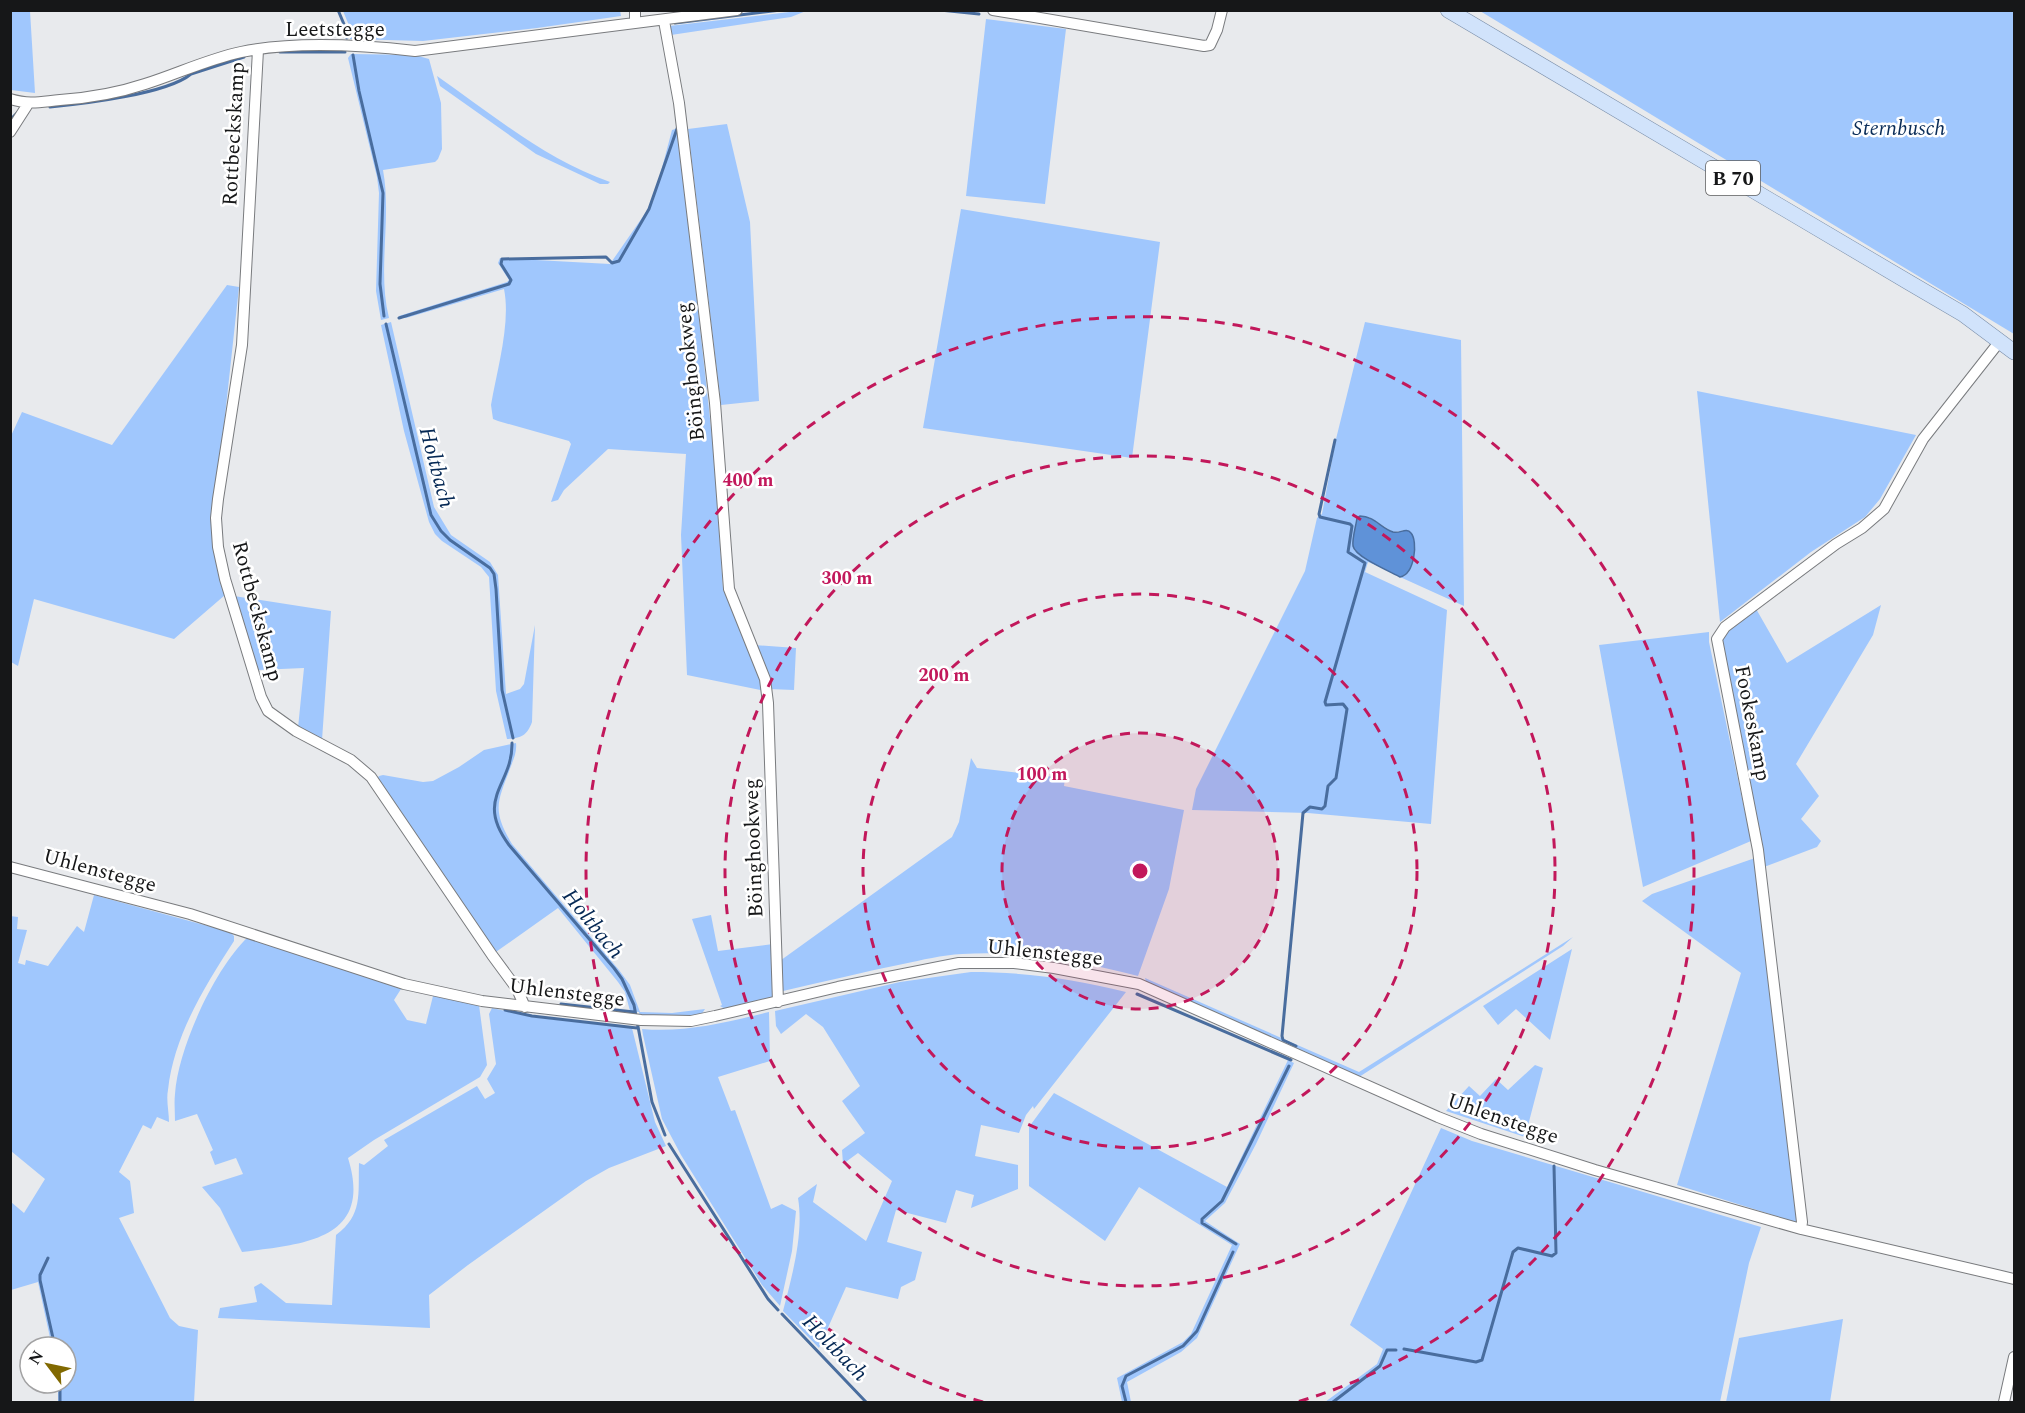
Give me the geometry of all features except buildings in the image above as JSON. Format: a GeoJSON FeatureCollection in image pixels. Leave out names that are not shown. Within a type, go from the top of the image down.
{"type":"FeatureCollection","features":[{"type":"Feature","properties":{"kind":"main road","name":"B 70"},"geometry":{"type":"LineString","coordinates":[[1448,10],[1963,314],[2014,352]]}},
{"type":"Feature","properties":{"kind":"street"},"geometry":{"type":"LineString","coordinates":[[635,10],[635,23]]}},
{"type":"Feature","properties":{"kind":"street","name":"Leetstegge"},"geometry":{"type":"LineString","coordinates":[[10,99],[28,104],[112,93],[235,54],[258,50],[283,47],[379,47],[415,51],[737,10]]}},
{"type":"Feature","properties":{"kind":"street"},"geometry":{"type":"LineString","coordinates":[[993,10],[1203,46],[1210,45],[1214,39],[1222,10]]}},
{"type":"Feature","properties":{"kind":"street","name":"Böinghookweg"},"geometry":{"type":"LineString","coordinates":[[664,21],[679,103],[715,403],[729,589],[765,679],[768,703],[778,1002]]}},
{"type":"Feature","properties":{"kind":"street","name":"Rottbeckskamp"},"geometry":{"type":"LineString","coordinates":[[258,50],[242,345],[218,500],[218,547],[225,579],[261,697],[268,711],[296,731],[351,760],[370,777],[517,989],[525,1007]]}},
{"type":"Feature","properties":{"kind":"street"},"geometry":{"type":"LineString","coordinates":[[10,132],[28,104]]}},
{"type":"Feature","properties":{"kind":"street","name":"Fookeskamp"},"geometry":{"type":"LineString","coordinates":[[1801,1229],[1803,1222],[1758,850],[1717,639],[1725,627],[1836,544],[1862,528],[1884,509],[1923,439],[2000,340]]}},
{"type":"Feature","properties":{"kind":"street","name":"Uhlenstegge"},"geometry":{"type":"LineString","coordinates":[[10,867],[190,914],[404,984],[482,1001],[635,1019],[691,1021],[911,971],[959,963],[1014,963],[1139,984],[1481,1134],[1595,1170],[1801,1229],[2014,1279]]}},
{"type":"Feature","properties":{"kind":"street"},"geometry":{"type":"LineString","coordinates":[[2004,1402],[2014,1357]]}},
{"type":"Feature","properties":{"kind":"green space"},"geometry":{"type":"Polygon","coordinates":[[[11,10],[30,11],[35,93],[11,90],[11,10]]]}},
{"type":"Feature","properties":{"kind":"green space"},"geometry":{"type":"Polygon","coordinates":[[[620,10],[621,16],[423,41],[350,39],[348,23],[343,11],[620,10]]]}},
{"type":"Feature","properties":{"kind":"green space"},"geometry":{"type":"Polygon","coordinates":[[[806,11],[791,17],[671,35],[669,26],[806,11]]]}},
{"type":"Feature","properties":{"kind":"green space","name":"Sternbusch"},"geometry":{"type":"Polygon","coordinates":[[[1480,11],[2014,11],[2014,334],[1480,11]]]}},
{"type":"Feature","properties":{"kind":"green space"},"geometry":{"type":"Polygon","coordinates":[[[986,19],[1066,29],[1045,204],[966,196],[986,19]]]}},
{"type":"Feature","properties":{"kind":"green space"},"geometry":{"type":"Polygon","coordinates":[[[351,54],[415,55],[429,59],[441,103],[442,149],[438,159],[435,162],[383,170],[386,207],[384,282],[389,318],[381,320],[376,291],[379,193],[348,58],[351,54]]]}},
{"type":"Feature","properties":{"kind":"green space"},"geometry":{"type":"Polygon","coordinates":[[[437,76],[542,149],[586,173],[610,182],[600,184],[536,154],[440,86],[437,76]]]}},
{"type":"Feature","properties":{"kind":"green space"},"geometry":{"type":"Polygon","coordinates":[[[727,124],[750,222],[759,401],[721,405],[688,129],[727,124]]]}},
{"type":"Feature","properties":{"kind":"green space"},"geometry":{"type":"Polygon","coordinates":[[[678,128],[714,455],[723,589],[763,679],[765,691],[687,675],[681,535],[686,454],[608,449],[564,490],[558,500],[551,502],[571,444],[569,441],[493,419],[491,405],[505,331],[504,289],[406,318],[399,318],[399,316],[507,282],[509,280],[498,263],[500,258],[610,264],[653,202],[672,130],[678,128]]]}},
{"type":"Feature","properties":{"kind":"green space"},"geometry":{"type":"Polygon","coordinates":[[[961,209],[1160,242],[1132,458],[923,428],[961,209]]]}},
{"type":"Feature","properties":{"kind":"green space"},"geometry":{"type":"Polygon","coordinates":[[[227,285],[239,287],[212,536],[225,595],[174,639],[34,599],[18,666],[11,662],[10,438],[22,412],[112,445],[227,285]]]}},
{"type":"Feature","properties":{"kind":"green space"},"geometry":{"type":"Polygon","coordinates":[[[391,322],[434,507],[451,535],[490,562],[498,575],[506,694],[520,689],[524,684],[535,625],[532,722],[526,733],[520,737],[507,739],[496,691],[489,577],[481,567],[442,541],[435,534],[429,522],[404,431],[381,325],[391,322]]]}},
{"type":"Feature","properties":{"kind":"green space"},"geometry":{"type":"Polygon","coordinates":[[[1365,322],[1461,340],[1464,606],[1400,577],[1405,576],[1407,530],[1393,532],[1369,517],[1353,545],[1354,550],[1378,566],[1368,562],[1365,572],[1447,610],[1431,824],[1308,813],[1192,810],[1196,789],[1305,571],[1317,518],[1322,514],[1336,439],[1365,322]]]}},
{"type":"Feature","properties":{"kind":"green space"},"geometry":{"type":"Polygon","coordinates":[[[1697,391],[1916,435],[1880,499],[1865,517],[1811,552],[1720,622],[1697,391]]]}},
{"type":"Feature","properties":{"kind":"green space"},"geometry":{"type":"Polygon","coordinates":[[[234,596],[331,611],[322,740],[298,728],[304,668],[258,670],[234,596]]]}},
{"type":"Feature","properties":{"kind":"green space"},"geometry":{"type":"Polygon","coordinates":[[[1881,605],[1873,635],[1796,764],[1819,796],[1801,819],[1821,841],[1817,847],[1764,867],[1722,636],[1755,607],[1787,663],[1881,605]]]}},
{"type":"Feature","properties":{"kind":"green space"},"geometry":{"type":"Polygon","coordinates":[[[1709,632],[1709,642],[1751,841],[1643,887],[1599,645],[1709,632]]]}},
{"type":"Feature","properties":{"kind":"green space"},"geometry":{"type":"Polygon","coordinates":[[[754,645],[796,648],[794,690],[769,689],[754,645]]]}},
{"type":"Feature","properties":{"kind":"green space"},"geometry":{"type":"Polygon","coordinates":[[[516,743],[515,754],[499,805],[501,822],[512,844],[619,970],[630,985],[640,1012],[672,1013],[705,1009],[701,1015],[640,1017],[639,1012],[630,1011],[625,992],[558,908],[493,954],[376,780],[383,775],[423,782],[433,781],[484,750],[516,743]]]}},
{"type":"Feature","properties":{"kind":"green space"},"geometry":{"type":"Polygon","coordinates":[[[971,758],[977,768],[1065,778],[1064,786],[1184,810],[1169,889],[1138,976],[1051,958],[984,953],[925,959],[783,991],[777,963],[952,837],[959,822],[971,758]]]}},
{"type":"Feature","properties":{"kind":"green space"},"geometry":{"type":"Polygon","coordinates":[[[1755,858],[1798,1223],[1677,1185],[1741,973],[1642,901],[1652,894],[1755,858]]]}},
{"type":"Feature","properties":{"kind":"green space"},"geometry":{"type":"Polygon","coordinates":[[[94,895],[230,932],[234,936],[234,941],[192,1012],[177,1050],[167,1094],[169,1122],[157,1117],[151,1129],[143,1125],[119,1172],[130,1181],[134,1213],[119,1218],[170,1318],[179,1326],[198,1330],[194,1402],[58,1402],[58,1395],[78,1395],[78,1335],[49,1335],[38,1282],[11,1290],[11,1202],[24,1213],[45,1179],[11,1151],[10,916],[18,917],[17,929],[27,930],[18,963],[25,965],[26,960],[48,966],[77,926],[84,932],[94,895]]]}},
{"type":"Feature","properties":{"kind":"green space"},"geometry":{"type":"Polygon","coordinates":[[[711,915],[718,951],[773,944],[773,996],[771,999],[727,1010],[720,1006],[722,1005],[692,919],[711,915]]]}},
{"type":"Feature","properties":{"kind":"green space"},"geometry":{"type":"Polygon","coordinates":[[[248,937],[401,989],[394,1000],[407,1020],[426,1024],[433,996],[479,1005],[487,1065],[480,1077],[348,1158],[353,1186],[351,1207],[342,1222],[327,1233],[309,1241],[242,1252],[220,1208],[202,1187],[243,1174],[236,1158],[215,1165],[210,1152],[213,1150],[197,1114],[175,1121],[175,1101],[183,1054],[200,1010],[223,968],[248,937]]]}},
{"type":"Feature","properties":{"kind":"green space"},"geometry":{"type":"Polygon","coordinates":[[[1573,937],[1563,946],[1359,1077],[1146,982],[1145,978],[1359,1072],[1573,937]]]}},
{"type":"Feature","properties":{"kind":"green space"},"geometry":{"type":"Polygon","coordinates":[[[1572,949],[1550,1040],[1516,1009],[1498,1025],[1483,1006],[1572,949]]]}},
{"type":"Feature","properties":{"kind":"green space"},"geometry":{"type":"Polygon","coordinates":[[[971,972],[1050,977],[1126,992],[1034,1109],[1033,1106],[1026,1115],[1019,1133],[981,1125],[975,1156],[1018,1165],[1018,1189],[971,1208],[974,1195],[956,1190],[946,1223],[896,1210],[887,1242],[922,1252],[915,1280],[901,1287],[898,1299],[846,1287],[819,1348],[783,1311],[798,1240],[798,1198],[817,1184],[813,1202],[866,1241],[892,1181],[858,1153],[843,1164],[842,1150],[865,1133],[842,1101],[860,1086],[823,1027],[806,1014],[781,1034],[776,1026],[775,1011],[900,982],[971,972]]]}},
{"type":"Feature","properties":{"kind":"green space"},"geometry":{"type":"Polygon","coordinates":[[[492,1008],[532,1017],[632,1028],[655,1122],[666,1146],[609,1168],[586,1181],[429,1295],[430,1328],[218,1318],[220,1308],[257,1302],[254,1287],[261,1283],[286,1303],[332,1305],[336,1235],[351,1220],[355,1212],[359,1163],[364,1165],[388,1146],[384,1140],[477,1086],[485,1099],[495,1093],[487,1079],[496,1064],[489,1014],[492,1008]]]}},
{"type":"Feature","properties":{"kind":"green space"},"geometry":{"type":"Polygon","coordinates":[[[769,1012],[770,1061],[718,1077],[731,1111],[735,1110],[771,1209],[782,1204],[796,1211],[792,1251],[780,1306],[762,1285],[681,1155],[662,1119],[642,1029],[690,1028],[769,1012]]]}},
{"type":"Feature","properties":{"kind":"green space"},"geometry":{"type":"Polygon","coordinates":[[[1288,1060],[1294,1063],[1256,1144],[1225,1203],[1205,1221],[1240,1244],[1197,1338],[1181,1352],[1127,1382],[1131,1402],[1122,1402],[1117,1378],[1183,1342],[1191,1334],[1232,1245],[1139,1187],[1105,1241],[1029,1186],[1029,1127],[1054,1093],[1227,1187],[1288,1060]]]}},
{"type":"Feature","properties":{"kind":"green space"},"geometry":{"type":"Polygon","coordinates":[[[1535,1065],[1543,1068],[1525,1137],[1446,1111],[1469,1086],[1480,1096],[1496,1079],[1508,1090],[1535,1065]]]}},
{"type":"Feature","properties":{"kind":"green space"},"geometry":{"type":"Polygon","coordinates":[[[1441,1128],[1472,1141],[1761,1227],[1749,1263],[1720,1402],[1325,1402],[1377,1364],[1383,1349],[1350,1325],[1441,1128]]]}},
{"type":"Feature","properties":{"kind":"green space"},"geometry":{"type":"Polygon","coordinates":[[[1843,1319],[1830,1402],[1726,1402],[1739,1338],[1843,1319]]]}},
{"type":"Feature","properties":{"kind":"shaded area"},"geometry":{"type":"Polygon","coordinates":[[[1360,516],[1369,518],[1393,532],[1411,533],[1415,550],[1414,557],[1405,575],[1400,577],[1382,568],[1355,550],[1354,536],[1357,518],[1360,516]]]}},
{"type":"Feature","properties":{"kind":"waterway","name":"Holtbach"},"geometry":{"type":"LineString","coordinates":[[338,10],[346,29],[347,38]]}},
{"type":"Feature","properties":{"kind":"waterway"},"geometry":{"type":"LineString","coordinates":[[675,23],[781,10]]}},
{"type":"Feature","properties":{"kind":"waterway"},"geometry":{"type":"LineString","coordinates":[[940,10],[979,14]]}},
{"type":"Feature","properties":{"kind":"waterway"},"geometry":{"type":"LineString","coordinates":[[280,52],[345,52]]}},
{"type":"Feature","properties":{"kind":"waterway","name":"Holtbach"},"geometry":{"type":"LineString","coordinates":[[353,55],[383,193],[380,284],[384,316]]}},
{"type":"Feature","properties":{"kind":"waterway"},"geometry":{"type":"LineString","coordinates":[[50,107],[103,101],[145,92],[244,57]]}},
{"type":"Feature","properties":{"kind":"waterway"},"geometry":{"type":"LineString","coordinates":[[10,120],[17,113]]}},
{"type":"Feature","properties":{"kind":"waterway"},"geometry":{"type":"LineString","coordinates":[[399,318],[509,284],[511,280],[501,264],[502,259],[606,257],[612,263],[619,261],[649,209],[678,126]]}},
{"type":"Feature","properties":{"kind":"waterway","name":"Holtbach"},"geometry":{"type":"LineString","coordinates":[[386,324],[431,515],[450,540],[490,568],[494,574],[502,690],[513,738]]}},
{"type":"Feature","properties":{"kind":"waterway"},"geometry":{"type":"LineString","coordinates":[[1296,1046],[1283,1040],[1282,1036],[1303,813],[1310,807],[1322,809],[1325,806],[1328,786],[1336,778],[1347,709],[1343,704],[1326,705],[1325,702],[1365,563],[1348,552],[1352,526],[1320,517],[1319,514],[1335,440]]}},
{"type":"Feature","properties":{"kind":"waterway","name":"Holtbach"},"geometry":{"type":"LineString","coordinates":[[512,743],[511,758],[495,803],[495,815],[499,829],[509,845],[622,979],[634,1005],[652,1102],[665,1135]]}},
{"type":"Feature","properties":{"kind":"waterway"},"geometry":{"type":"LineString","coordinates":[[1137,994],[1291,1060]]}},
{"type":"Feature","properties":{"kind":"waterway"},"geometry":{"type":"LineString","coordinates":[[561,1004],[634,1012]]}},
{"type":"Feature","properties":{"kind":"waterway"},"geometry":{"type":"LineString","coordinates":[[505,1010],[532,1016],[637,1028]]}},
{"type":"Feature","properties":{"kind":"waterway"},"geometry":{"type":"LineString","coordinates":[[1236,1244],[1202,1223],[1202,1219],[1222,1201],[1289,1066]]}},
{"type":"Feature","properties":{"kind":"waterway","name":"Holtbach"},"geometry":{"type":"LineString","coordinates":[[669,1144],[768,1299],[778,1310]]}},
{"type":"Feature","properties":{"kind":"waterway"},"geometry":{"type":"LineString","coordinates":[[1404,1349],[1476,1362],[1482,1360],[1513,1252],[1518,1248],[1552,1256],[1556,1253],[1554,1166]]}},
{"type":"Feature","properties":{"kind":"waterway"},"geometry":{"type":"LineString","coordinates":[[1126,1402],[1122,1386],[1126,1376],[1183,1346],[1197,1331],[1233,1252]]}},
{"type":"Feature","properties":{"kind":"waterway"},"geometry":{"type":"LineString","coordinates":[[48,1258],[40,1280],[52,1335]]}},
{"type":"Feature","properties":{"kind":"waterway","name":"Holtbach"},"geometry":{"type":"LineString","coordinates":[[782,1314],[866,1402]]}},
{"type":"Feature","properties":{"kind":"waterway"},"geometry":{"type":"LineString","coordinates":[[1333,1402],[1380,1366],[1387,1350],[1396,1350]]}},
{"type":"Feature","properties":{"kind":"waterway"},"geometry":{"type":"LineString","coordinates":[[60,1395],[60,1402]]}}]}
